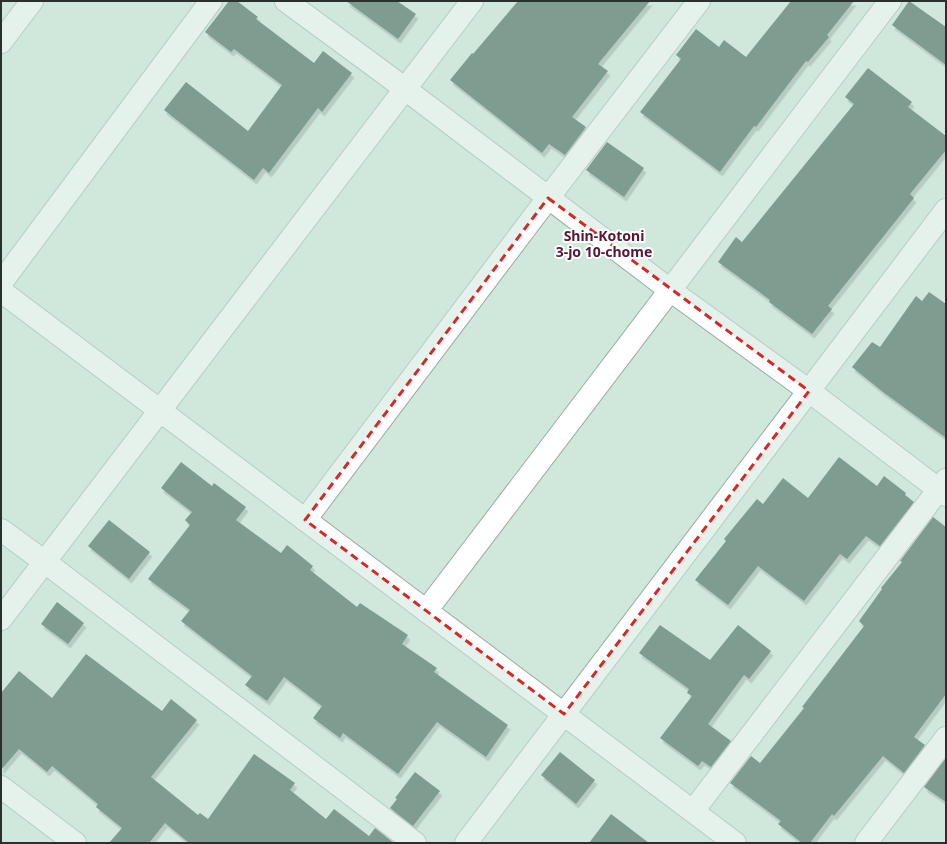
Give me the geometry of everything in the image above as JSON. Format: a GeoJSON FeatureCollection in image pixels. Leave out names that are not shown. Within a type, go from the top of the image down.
{"type":"FeatureCollection","features":[{"type":"Feature","properties":{"kind":"street"},"geometry":{"type":"LineString","coordinates":[[1,42],[32,1]]}},
{"type":"Feature","properties":{"kind":"street"},"geometry":{"type":"LineString","coordinates":[[1,282],[211,1]]}},
{"type":"Feature","properties":{"kind":"street"},"geometry":{"type":"LineString","coordinates":[[286,1],[405,89],[670,290],[809,392],[944,488],[693,811]]}},
{"type":"Feature","properties":{"kind":"street"},"geometry":{"type":"LineString","coordinates":[[1,619],[472,1]]}},
{"type":"Feature","properties":{"kind":"street"},"geometry":{"type":"LineString","coordinates":[[305,520],[699,1]]}},
{"type":"Feature","properties":{"kind":"street"},"geometry":{"type":"LineString","coordinates":[[426,611],[890,1]]}},
{"type":"Feature","properties":{"kind":"street"},"geometry":{"type":"LineString","coordinates":[[466,843],[946,210]]}},
{"type":"Feature","properties":{"kind":"street"},"geometry":{"type":"LineString","coordinates":[[1,291],[735,843]]}},
{"type":"Feature","properties":{"kind":"street"},"geometry":{"type":"LineString","coordinates":[[1,530],[415,843]]}},
{"type":"Feature","properties":{"kind":"street"},"geometry":{"type":"LineString","coordinates":[[866,843],[946,738]]}},
{"type":"Feature","properties":{"kind":"street"},"geometry":{"type":"LineString","coordinates":[[1,787],[75,843]]}},
{"type":"Feature","properties":{"kind":"highlighted area"},"geometry":{"type":"Polygon","coordinates":[[[548,198],[809,391],[564,714],[305,520],[548,198]]]}},
{"type":"Feature","properties":{"kind":"building"},"geometry":{"type":"Polygon","coordinates":[[[229,1],[237,1],[258,17],[256,19],[314,63],[323,51],[352,73],[322,112],[318,108],[269,173],[263,168],[254,180],[164,110],[186,82],[248,131],[282,85],[234,49],[231,52],[205,32],[229,1]]]}},
{"type":"Feature","properties":{"kind":"building"},"geometry":{"type":"Polygon","coordinates":[[[346,1],[397,1],[416,14],[398,39],[346,1]]]}},
{"type":"Feature","properties":{"kind":"building"},"geometry":{"type":"Polygon","coordinates":[[[518,1],[650,1],[598,64],[608,71],[572,117],[586,127],[565,155],[549,144],[542,153],[450,80],[518,1]]]}},
{"type":"Feature","properties":{"kind":"building"},"geometry":{"type":"Polygon","coordinates":[[[791,1],[854,1],[827,35],[829,37],[808,62],[806,61],[756,127],[754,126],[720,172],[640,112],[681,59],[676,55],[696,29],[719,47],[724,40],[746,57],[791,1]]]}},
{"type":"Feature","properties":{"kind":"building"},"geometry":{"type":"Polygon","coordinates":[[[909,1],[946,27],[946,65],[892,25],[909,1]]]}},
{"type":"Feature","properties":{"kind":"building"},"geometry":{"type":"Polygon","coordinates":[[[868,68],[912,102],[908,107],[946,136],[946,150],[910,194],[914,198],[828,306],[832,309],[812,334],[769,302],[770,300],[718,262],[736,237],[742,242],[854,104],[845,97],[868,68]]]}},
{"type":"Feature","properties":{"kind":"building"},"geometry":{"type":"Polygon","coordinates":[[[607,142],[644,168],[624,197],[586,170],[607,142]]]}},
{"type":"Feature","properties":{"kind":"building"},"geometry":{"type":"Polygon","coordinates":[[[929,292],[946,304],[946,438],[883,392],[852,367],[872,342],[880,347],[916,296],[922,301],[929,292]]]}},
{"type":"Feature","properties":{"kind":"building"},"geometry":{"type":"Polygon","coordinates":[[[839,457],[877,486],[884,476],[906,493],[905,495],[914,502],[880,546],[866,536],[847,559],[840,554],[804,601],[758,566],[728,605],[695,580],[726,541],[724,539],[757,499],[763,504],[783,478],[808,498],[839,457]]]}},
{"type":"Feature","properties":{"kind":"building"},"geometry":{"type":"Polygon","coordinates":[[[181,462],[212,486],[214,483],[246,507],[236,520],[281,553],[287,545],[313,566],[310,570],[357,607],[360,603],[408,635],[402,644],[437,668],[434,672],[508,725],[486,757],[437,722],[398,774],[343,733],[340,738],[313,718],[322,706],[284,677],[267,701],[245,685],[252,676],[181,621],[190,610],[148,579],[190,525],[185,520],[192,512],[161,488],[181,462]]]}},
{"type":"Feature","properties":{"kind":"building"},"geometry":{"type":"Polygon","coordinates":[[[933,517],[946,527],[946,694],[914,737],[925,745],[904,773],[883,756],[834,816],[832,814],[810,843],[802,843],[778,824],[781,821],[730,783],[751,756],[760,763],[804,708],[802,707],[864,626],[859,621],[882,589],[881,588],[902,562],[900,561],[933,517]]]}},
{"type":"Feature","properties":{"kind":"building"},"geometry":{"type":"Polygon","coordinates":[[[109,520],[150,552],[129,579],[88,546],[109,520]]]}},
{"type":"Feature","properties":{"kind":"building"},"geometry":{"type":"Polygon","coordinates":[[[57,602],[84,623],[68,644],[41,624],[57,602]]]}},
{"type":"Feature","properties":{"kind":"building"},"geometry":{"type":"Polygon","coordinates":[[[660,625],[710,660],[738,625],[771,651],[749,679],[744,675],[708,724],[731,741],[711,767],[702,761],[698,766],[660,738],[692,696],[687,693],[689,689],[639,653],[660,625]]]}},
{"type":"Feature","properties":{"kind":"building"},"geometry":{"type":"Polygon","coordinates":[[[86,654],[162,711],[171,699],[197,720],[151,777],[198,815],[200,813],[208,819],[254,754],[295,783],[290,790],[326,819],[334,809],[369,836],[375,828],[394,843],[189,843],[165,823],[149,843],[109,843],[122,828],[96,807],[98,804],[52,766],[47,772],[19,749],[1,770],[1,693],[19,671],[52,698],[86,654]]]}},
{"type":"Feature","properties":{"kind":"building"},"geometry":{"type":"Polygon","coordinates":[[[560,752],[595,780],[576,804],[541,775],[560,752]]]}},
{"type":"Feature","properties":{"kind":"building"},"geometry":{"type":"Polygon","coordinates":[[[945,759],[946,760],[946,802],[924,787],[945,759]]]}},
{"type":"Feature","properties":{"kind":"building"},"geometry":{"type":"Polygon","coordinates":[[[415,772],[440,791],[413,826],[390,808],[397,799],[395,798],[415,772]]]}},
{"type":"Feature","properties":{"kind":"building"},"geometry":{"type":"Polygon","coordinates":[[[611,814],[649,843],[589,843],[611,814]]]}},
{"type":"Feature","properties":{"kind":"district","name":"Shin-Kotoni 3-jo 10-chome"},"geometry":{"type":"Point","coordinates":[604,244]}}]}
